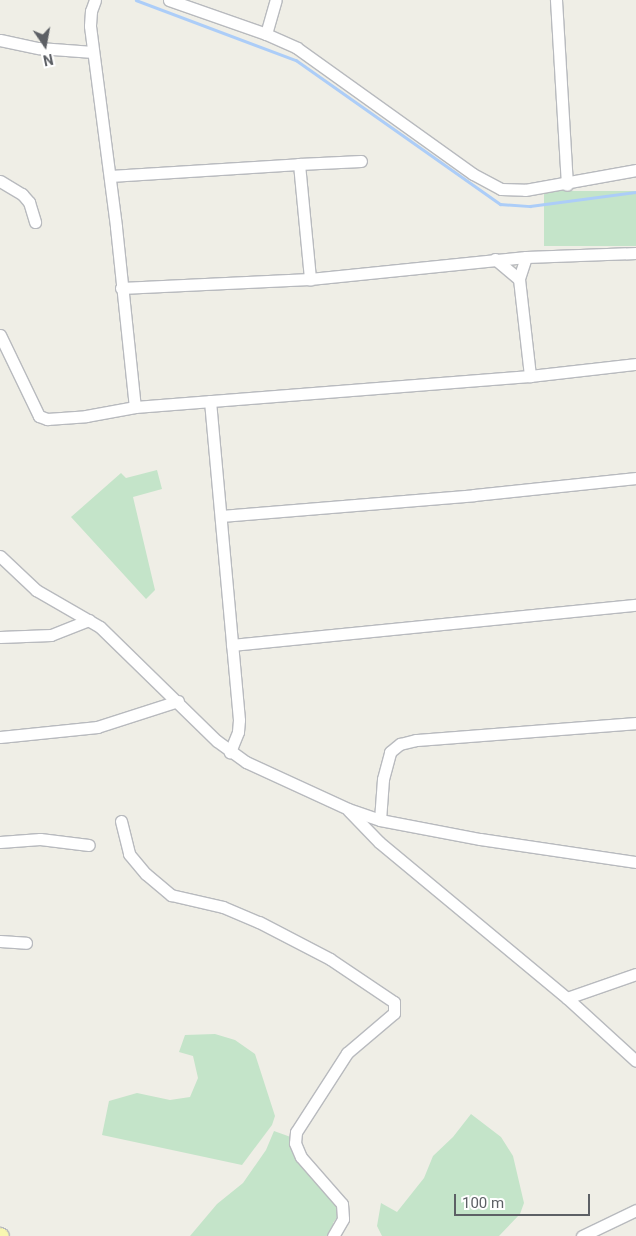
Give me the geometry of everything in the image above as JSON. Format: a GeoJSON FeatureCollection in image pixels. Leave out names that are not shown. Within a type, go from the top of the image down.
{"type":"FeatureCollection","features":[{"type":"Feature","properties":{"kind":"street"},"geometry":{"type":"LineString","coordinates":[[95,0],[91,11],[90,26],[110,176],[135,407]]}},
{"type":"Feature","properties":{"kind":"street"},"geometry":{"type":"LineString","coordinates":[[169,0],[266,34],[297,48],[330,70],[410,130],[489,184],[512,191],[567,184],[636,170]]}},
{"type":"Feature","properties":{"kind":"street"},"geometry":{"type":"LineString","coordinates":[[266,34],[276,0]]}},
{"type":"Feature","properties":{"kind":"street"},"geometry":{"type":"LineString","coordinates":[[556,0],[567,184]]}},
{"type":"Feature","properties":{"kind":"street"},"geometry":{"type":"LineString","coordinates":[[0,40],[39,48],[93,52]]}},
{"type":"Feature","properties":{"kind":"street"},"geometry":{"type":"LineString","coordinates":[[110,176],[361,161]]}},
{"type":"Feature","properties":{"kind":"street"},"geometry":{"type":"LineString","coordinates":[[299,164],[310,280]]}},
{"type":"Feature","properties":{"kind":"street"},"geometry":{"type":"LineString","coordinates":[[0,181],[22,194],[29,202],[35,222]]}},
{"type":"Feature","properties":{"kind":"street"},"geometry":{"type":"LineString","coordinates":[[122,288],[310,280],[495,259],[636,253]]}},
{"type":"Feature","properties":{"kind":"street"},"geometry":{"type":"LineString","coordinates":[[526,257],[519,279],[530,376]]}},
{"type":"Feature","properties":{"kind":"street"},"geometry":{"type":"LineString","coordinates":[[495,259],[519,279]]}},
{"type":"Feature","properties":{"kind":"street"},"geometry":{"type":"LineString","coordinates":[[0,335],[39,416],[47,419],[78,417],[135,407],[530,376],[636,364]]}},
{"type":"Feature","properties":{"kind":"street"},"geometry":{"type":"LineString","coordinates":[[210,401],[239,720],[238,732],[230,752]]}},
{"type":"Feature","properties":{"kind":"street"},"geometry":{"type":"LineString","coordinates":[[221,516],[474,495],[636,478]]}},
{"type":"Feature","properties":{"kind":"street"},"geometry":{"type":"LineString","coordinates":[[0,556],[36,590],[100,627],[230,752],[246,762],[348,809],[380,820],[480,839],[636,862]]}},
{"type":"Feature","properties":{"kind":"street"},"geometry":{"type":"LineString","coordinates":[[232,645],[636,604]]}},
{"type":"Feature","properties":{"kind":"street"},"geometry":{"type":"LineString","coordinates":[[0,637],[50,634],[89,620]]}},
{"type":"Feature","properties":{"kind":"street"},"geometry":{"type":"LineString","coordinates":[[0,737],[97,727],[178,701]]}},
{"type":"Feature","properties":{"kind":"street"},"geometry":{"type":"LineString","coordinates":[[380,820],[383,778],[390,752],[400,744],[416,740],[636,723]]}},
{"type":"Feature","properties":{"kind":"street"},"geometry":{"type":"LineString","coordinates":[[348,809],[379,842],[568,998],[636,1060]]}},
{"type":"Feature","properties":{"kind":"street"},"geometry":{"type":"LineString","coordinates":[[121,820],[128,854],[146,874],[171,895],[223,907],[259,922],[330,960],[394,1002],[394,1013],[347,1053],[296,1132],[296,1143],[301,1157],[342,1204],[343,1219],[333,1236]]}},
{"type":"Feature","properties":{"kind":"street"},"geometry":{"type":"LineString","coordinates":[[0,842],[40,839],[89,845]]}},
{"type":"Feature","properties":{"kind":"street"},"geometry":{"type":"LineString","coordinates":[[0,941],[26,942]]}},
{"type":"Feature","properties":{"kind":"street"},"geometry":{"type":"LineString","coordinates":[[568,998],[636,974]]}},
{"type":"Feature","properties":{"kind":"street"},"geometry":{"type":"LineString","coordinates":[[583,1236],[636,1210]]}},
{"type":"Feature","properties":{"kind":"green space"},"geometry":{"type":"Polygon","coordinates":[[[544,191],[636,191],[636,246],[544,246],[544,191]]]}},
{"type":"Feature","properties":{"kind":"green space"},"geometry":{"type":"Polygon","coordinates":[[[157,470],[162,489],[133,497],[155,590],[146,599],[71,517],[121,473],[126,478],[157,470]]]}},
{"type":"Feature","properties":{"kind":"green space"},"geometry":{"type":"Polygon","coordinates":[[[215,1034],[235,1040],[255,1054],[275,1116],[272,1125],[242,1165],[102,1135],[109,1101],[137,1093],[170,1100],[190,1097],[198,1078],[193,1056],[179,1052],[185,1035],[215,1034]]]}},
{"type":"Feature","properties":{"kind":"green space"},"geometry":{"type":"Polygon","coordinates":[[[471,1114],[501,1137],[513,1156],[524,1203],[520,1214],[499,1236],[382,1236],[377,1226],[381,1203],[397,1212],[424,1178],[433,1156],[453,1137],[471,1114]]]}},
{"type":"Feature","properties":{"kind":"green space"},"geometry":{"type":"Polygon","coordinates":[[[274,1131],[299,1140],[308,1169],[333,1198],[340,1213],[333,1223],[341,1236],[190,1236],[217,1204],[243,1183],[266,1150],[274,1131]]]}},
{"type":"Feature","properties":{"kind":"waterway"},"geometry":{"type":"LineString","coordinates":[[136,0],[296,60],[500,204],[530,206],[636,192]]}}]}
